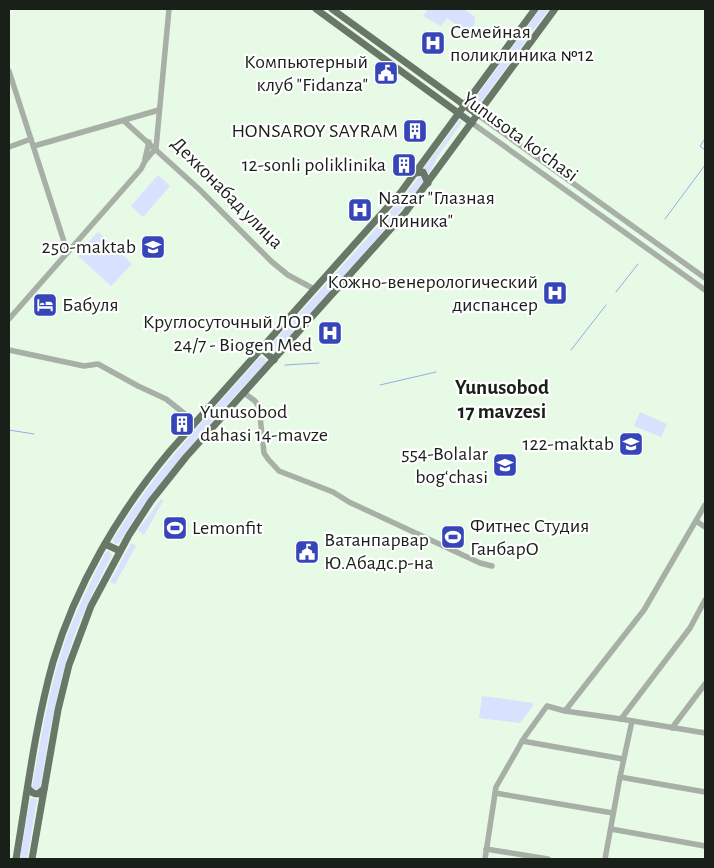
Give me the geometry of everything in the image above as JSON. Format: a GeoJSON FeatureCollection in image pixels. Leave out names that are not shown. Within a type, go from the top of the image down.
{"type":"FeatureCollection","features":[{"type":"Feature","properties":{"kind":"main road","name":"Yunusota koʻchasi"},"geometry":{"type":"LineString","coordinates":[[316,9],[472,123]]}},
{"type":"Feature","properties":{"kind":"main road","name":"Yunusota koʻchasi"},"geometry":{"type":"LineString","coordinates":[[332,9],[478,114]]}},
{"type":"Feature","properties":{"kind":"main road"},"geometry":{"type":"LineString","coordinates":[[16,859],[42,710],[56,653],[79,595],[106,544],[144,484],[195,422],[416,173],[535,9]]}},
{"type":"Feature","properties":{"kind":"main road"},"geometry":{"type":"LineString","coordinates":[[32,859],[58,710],[69,665],[87,616],[120,551],[144,510],[164,483],[382,240],[428,183],[555,9]]}},
{"type":"Feature","properties":{"kind":"main road"},"geometry":{"type":"LineString","coordinates":[[416,173],[423,172],[428,183]]}},
{"type":"Feature","properties":{"kind":"main road"},"geometry":{"type":"LineString","coordinates":[[261,348],[274,360]]}},
{"type":"Feature","properties":{"kind":"main road"},"geometry":{"type":"LineString","coordinates":[[106,544],[120,551]]}},
{"type":"Feature","properties":{"kind":"main road"},"geometry":{"type":"LineString","coordinates":[[28,788],[35,794],[44,789]]}},
{"type":"Feature","properties":{"kind":"street","name":"Дехконабад улица"},"geometry":{"type":"LineString","coordinates":[[169,9],[156,148],[272,262],[293,278],[314,289]]}},
{"type":"Feature","properties":{"kind":"street"},"geometry":{"type":"LineString","coordinates":[[9,71],[67,251]]}},
{"type":"Feature","properties":{"kind":"street"},"geometry":{"type":"LineString","coordinates":[[34,146],[159,110]]}},
{"type":"Feature","properties":{"kind":"street","name":"Yunusota koʻchasi"},"geometry":{"type":"LineString","coordinates":[[478,114],[705,278]]}},
{"type":"Feature","properties":{"kind":"street"},"geometry":{"type":"LineString","coordinates":[[9,318],[141,169],[156,148],[124,121]]}},
{"type":"Feature","properties":{"kind":"street","name":"Yunusota koʻchasi"},"geometry":{"type":"LineString","coordinates":[[472,123],[705,290]]}},
{"type":"Feature","properties":{"kind":"street"},"geometry":{"type":"LineString","coordinates":[[9,147],[31,139]]}},
{"type":"Feature","properties":{"kind":"street"},"geometry":{"type":"LineString","coordinates":[[145,161],[148,142]]}},
{"type":"Feature","properties":{"kind":"street"},"geometry":{"type":"LineString","coordinates":[[9,350],[84,366],[98,364],[166,399],[195,422]]}},
{"type":"Feature","properties":{"kind":"street"},"geometry":{"type":"LineString","coordinates":[[244,393],[255,401],[259,407],[264,452],[268,459],[280,470],[333,492],[349,502],[480,563],[492,566]]}},
{"type":"Feature","properties":{"kind":"street"},"geometry":{"type":"LineString","coordinates":[[565,711],[644,610],[705,506]]}},
{"type":"Feature","properties":{"kind":"street"},"geometry":{"type":"LineString","coordinates":[[696,522],[705,527]]}},
{"type":"Feature","properties":{"kind":"street"},"geometry":{"type":"LineString","coordinates":[[621,719],[690,628],[705,600]]}},
{"type":"Feature","properties":{"kind":"street"},"geometry":{"type":"LineString","coordinates":[[672,728],[705,684]]}},
{"type":"Feature","properties":{"kind":"street"},"geometry":{"type":"LineString","coordinates":[[484,859],[496,787],[522,742],[547,706],[565,711],[705,733]]}},
{"type":"Feature","properties":{"kind":"street"},"geometry":{"type":"LineString","coordinates":[[605,859],[623,759],[632,721]]}},
{"type":"Feature","properties":{"kind":"street"},"geometry":{"type":"LineString","coordinates":[[522,742],[623,759]]}},
{"type":"Feature","properties":{"kind":"street"},"geometry":{"type":"LineString","coordinates":[[620,777],[705,792]]}},
{"type":"Feature","properties":{"kind":"street"},"geometry":{"type":"LineString","coordinates":[[495,793],[613,814]]}},
{"type":"Feature","properties":{"kind":"street"},"geometry":{"type":"LineString","coordinates":[[611,829],[705,846]]}},
{"type":"Feature","properties":{"kind":"street"},"geometry":{"type":"LineString","coordinates":[[486,849],[548,859]]}},
{"type":"Feature","properties":{"kind":"shaded area"},"geometry":{"type":"Polygon","coordinates":[[[428,9],[464,9],[475,17],[474,27],[470,35],[447,18],[441,26],[423,16],[428,9]]]}},
{"type":"Feature","properties":{"kind":"shaded area"},"geometry":{"type":"Polygon","coordinates":[[[540,9],[549,9],[479,105],[473,109],[471,108],[473,101],[540,9]]]}},
{"type":"Feature","properties":{"kind":"shaded area"},"geometry":{"type":"Polygon","coordinates":[[[460,120],[462,122],[438,156],[429,174],[423,169],[460,120]]]}},
{"type":"Feature","properties":{"kind":"shaded area"},"geometry":{"type":"Polygon","coordinates":[[[158,175],[170,186],[143,217],[131,206],[158,175]]]}},
{"type":"Feature","properties":{"kind":"shaded area"},"geometry":{"type":"Polygon","coordinates":[[[420,176],[424,182],[388,226],[276,351],[270,352],[270,346],[382,222],[420,176]]]}},
{"type":"Feature","properties":{"kind":"shaded area"},"geometry":{"type":"Polygon","coordinates":[[[98,232],[132,264],[111,286],[77,255],[98,232]]]}},
{"type":"Feature","properties":{"kind":"shaded area"},"geometry":{"type":"Polygon","coordinates":[[[260,357],[265,358],[266,362],[188,449],[135,518],[119,543],[115,544],[113,540],[163,468],[260,357]]]}},
{"type":"Feature","properties":{"kind":"shaded area"},"geometry":{"type":"Polygon","coordinates":[[[640,412],[667,424],[661,437],[634,426],[640,412]]]}},
{"type":"Feature","properties":{"kind":"shaded area"},"geometry":{"type":"Polygon","coordinates":[[[161,499],[163,501],[144,535],[138,530],[161,499]]]}},
{"type":"Feature","properties":{"kind":"shaded area"},"geometry":{"type":"Polygon","coordinates":[[[131,543],[136,546],[115,584],[110,582],[131,543]]]}},
{"type":"Feature","properties":{"kind":"shaded area"},"geometry":{"type":"Polygon","coordinates":[[[109,551],[112,555],[86,607],[66,661],[54,709],[40,790],[35,791],[32,788],[42,732],[60,657],[84,595],[106,552],[109,551]]]}},
{"type":"Feature","properties":{"kind":"shaded area"},"geometry":{"type":"Polygon","coordinates":[[[482,696],[533,703],[533,706],[520,723],[479,718],[482,696]]]}},
{"type":"Feature","properties":{"kind":"shaded area"},"geometry":{"type":"Polygon","coordinates":[[[34,798],[37,800],[27,859],[20,859],[30,799],[34,798]]]}},
{"type":"Feature","properties":{"kind":"waterway"},"geometry":{"type":"LineString","coordinates":[[705,139],[700,146],[705,150]]}},
{"type":"Feature","properties":{"kind":"waterway"},"geometry":{"type":"LineString","coordinates":[[665,219],[705,165]]}},
{"type":"Feature","properties":{"kind":"waterway"},"geometry":{"type":"LineString","coordinates":[[616,292],[638,264]]}},
{"type":"Feature","properties":{"kind":"waterway"},"geometry":{"type":"LineString","coordinates":[[571,350],[606,305]]}},
{"type":"Feature","properties":{"kind":"waterway"},"geometry":{"type":"LineString","coordinates":[[285,365],[319,363]]}},
{"type":"Feature","properties":{"kind":"waterway"},"geometry":{"type":"LineString","coordinates":[[380,385],[436,372]]}},
{"type":"Feature","properties":{"kind":"waterway"},"geometry":{"type":"LineString","coordinates":[[9,430],[34,434]]}},
{"type":"Feature","properties":{"kind":"place","name":"Семейная поликлиника №12"},"geometry":{"type":"Point","coordinates":[433,43]}},
{"type":"Feature","properties":{"kind":"place","name":"Компьютерный клуб \"Fidanza\""},"geometry":{"type":"Point","coordinates":[386,73]}},
{"type":"Feature","properties":{"kind":"place","name":"HONSAROY SAYRAM"},"geometry":{"type":"Point","coordinates":[415,131]}},
{"type":"Feature","properties":{"kind":"place","name":"12-sonli poliklinika"},"geometry":{"type":"Point","coordinates":[404,165]}},
{"type":"Feature","properties":{"kind":"place","name":"Nazar \"Глазная Клиника\""},"geometry":{"type":"Point","coordinates":[360,210]}},
{"type":"Feature","properties":{"kind":"place","name":"250-maktab"},"geometry":{"type":"Point","coordinates":[153,247]}},
{"type":"Feature","properties":{"kind":"place","name":"Кожно-венерологический диспансер"},"geometry":{"type":"Point","coordinates":[555,293]}},
{"type":"Feature","properties":{"kind":"place","name":"Бабуля"},"geometry":{"type":"Point","coordinates":[45,305]}},
{"type":"Feature","properties":{"kind":"place","name":"Круглосуточный ЛОР 24/7 - Biogen Med"},"geometry":{"type":"Point","coordinates":[330,333]}},
{"type":"Feature","properties":{"kind":"place","name":"Yunusobod dahasi 14-mavze"},"geometry":{"type":"Point","coordinates":[182,424]}},
{"type":"Feature","properties":{"kind":"place","name":"122-maktab"},"geometry":{"type":"Point","coordinates":[631,444]}},
{"type":"Feature","properties":{"kind":"place","name":"554-Bolalar bogʻchasi"},"geometry":{"type":"Point","coordinates":[505,465]}},
{"type":"Feature","properties":{"kind":"place","name":"Lemonfit"},"geometry":{"type":"Point","coordinates":[175,528]}},
{"type":"Feature","properties":{"kind":"place","name":"Фитнес Студия ГанбарО"},"geometry":{"type":"Point","coordinates":[453,537]}},
{"type":"Feature","properties":{"kind":"place","name":"Ватанпарвар Ю.Абадс.р-на"},"geometry":{"type":"Point","coordinates":[307,552]}},
{"type":"Feature","properties":{"kind":"district","name":"Yunusobod 17 mavzesi"},"geometry":{"type":"Point","coordinates":[502,399]}}]}
